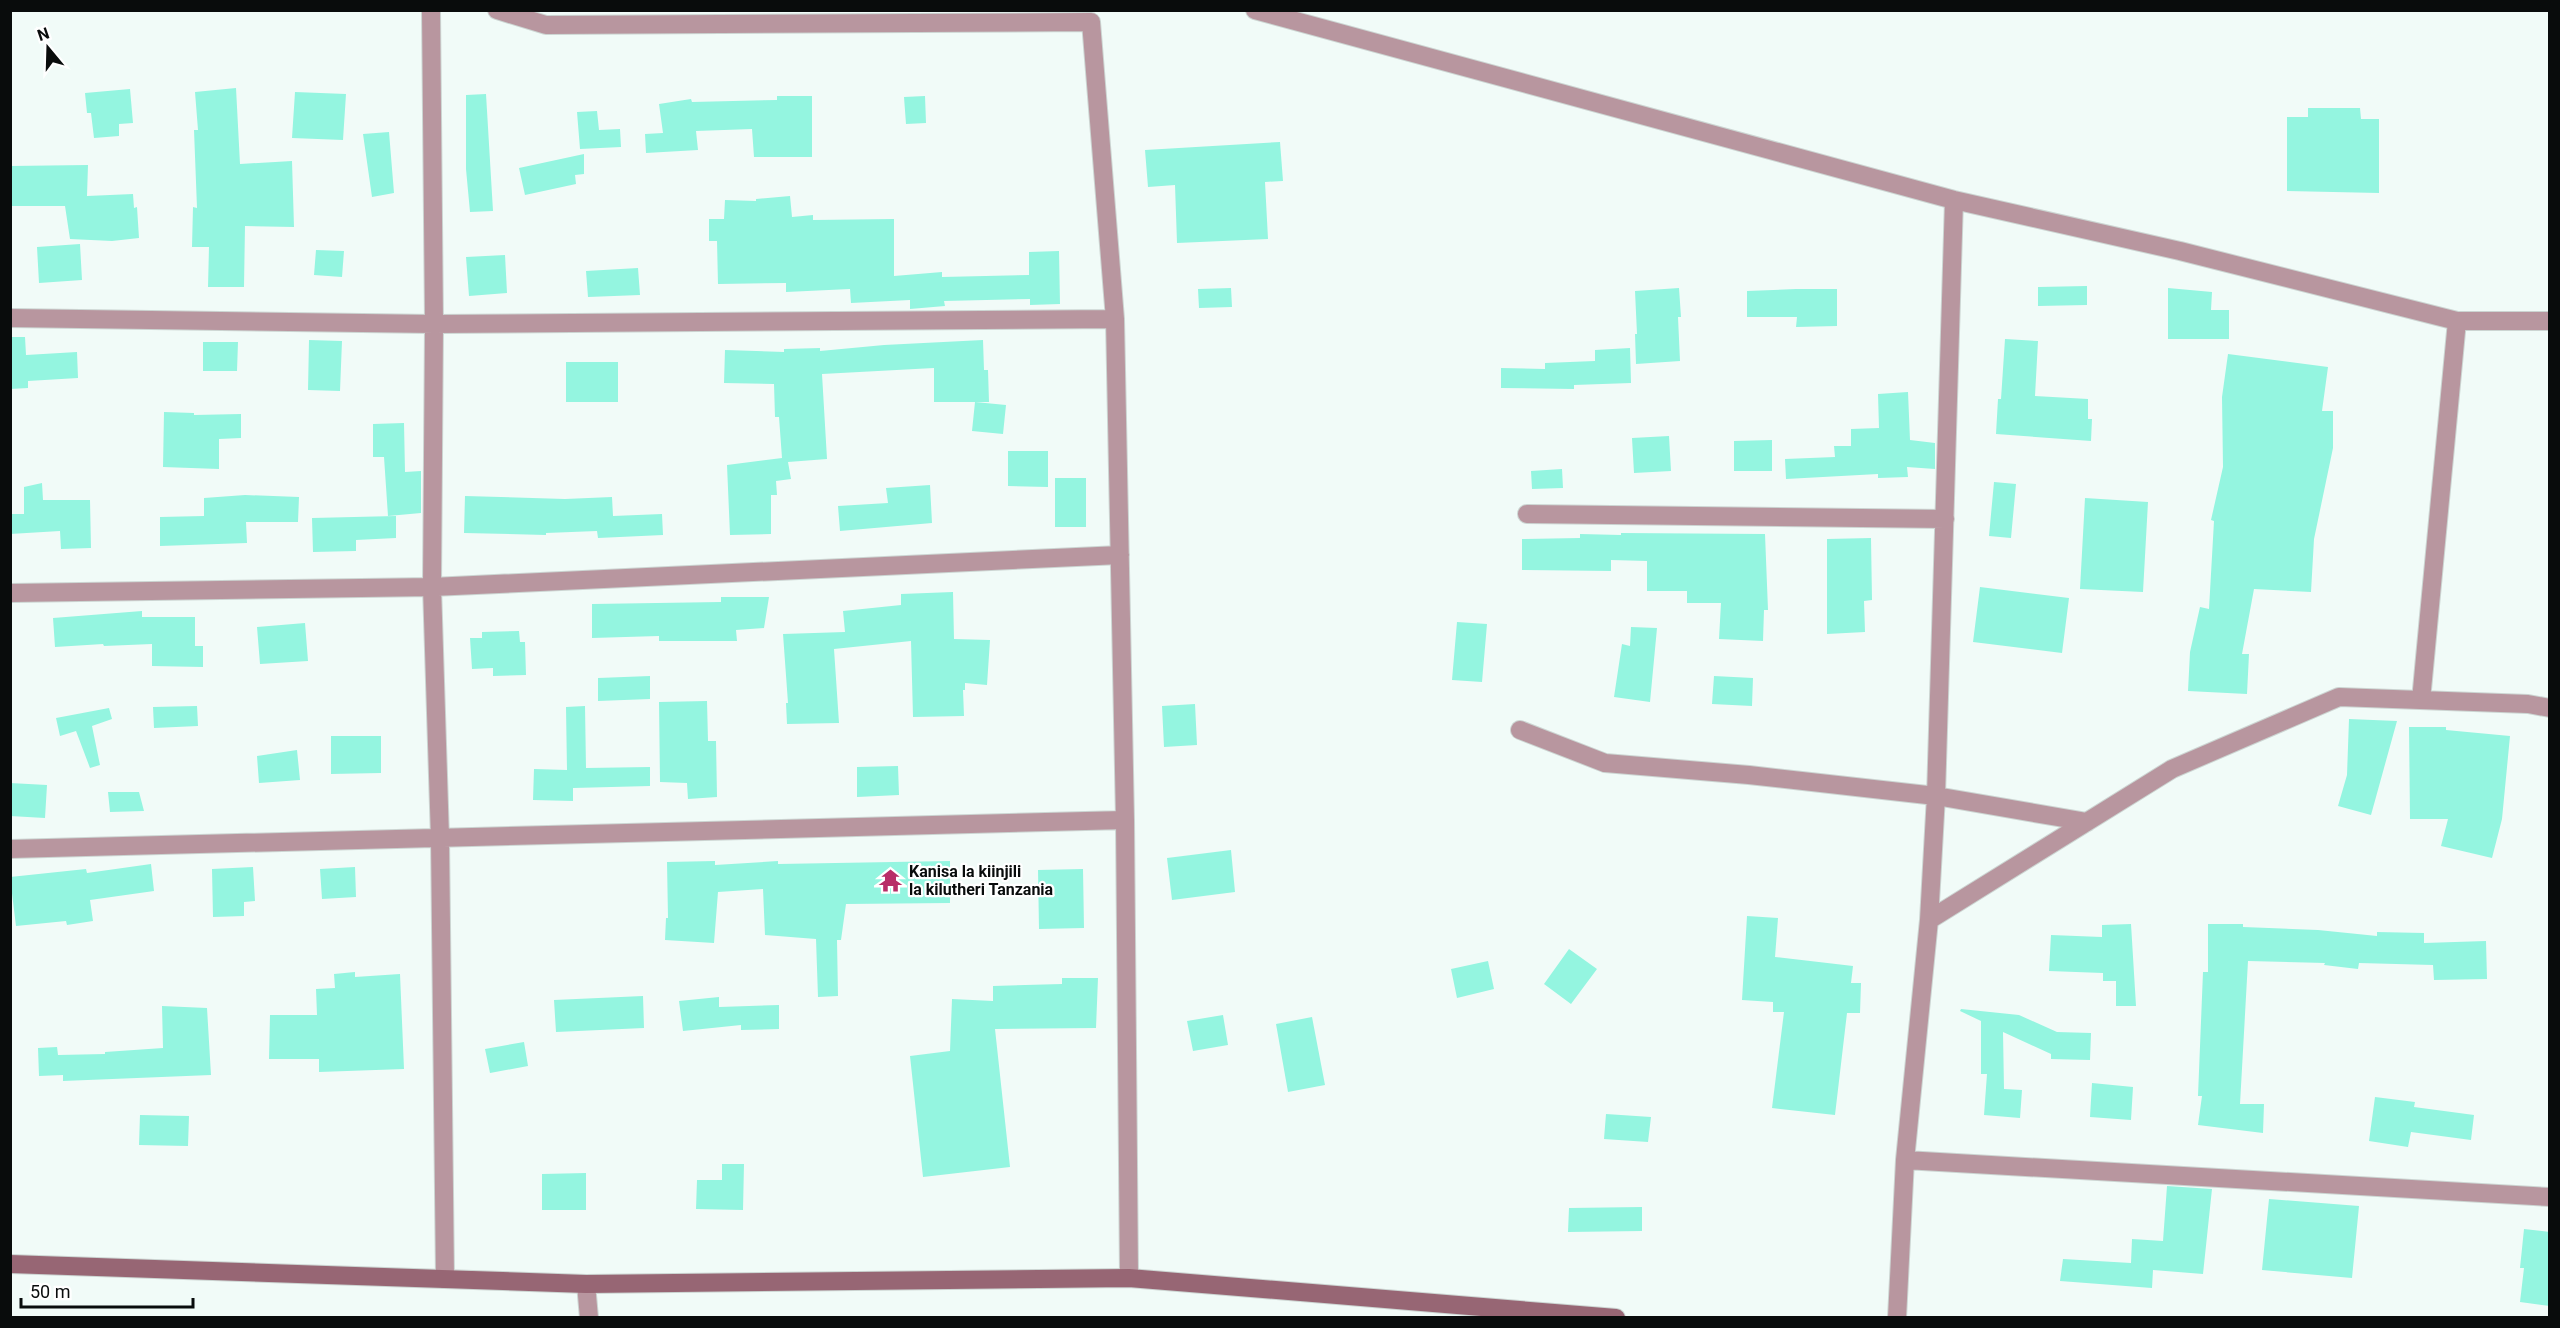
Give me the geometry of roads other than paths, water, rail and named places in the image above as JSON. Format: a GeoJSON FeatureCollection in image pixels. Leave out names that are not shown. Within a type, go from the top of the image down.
{"type":"FeatureCollection","features":[{"type":"Feature","properties":{"kind":"street"},"geometry":{"type":"LineString","coordinates":[[431,10],[434,324],[432,587],[440,838],[445,1279]]}},
{"type":"Feature","properties":{"kind":"street"},"geometry":{"type":"LineString","coordinates":[[496,10],[546,25],[1091,22],[1115,319],[1125,820],[1129,1278]]}},
{"type":"Feature","properties":{"kind":"street"},"geometry":{"type":"LineString","coordinates":[[1255,10],[1954,200],[2180,251],[2457,321],[2550,321]]}},
{"type":"Feature","properties":{"kind":"street"},"geometry":{"type":"LineString","coordinates":[[1897,1317],[1905,1160],[1929,920],[1936,796],[1954,200]]}},
{"type":"Feature","properties":{"kind":"street"},"geometry":{"type":"LineString","coordinates":[[10,318],[434,324],[1115,319]]}},
{"type":"Feature","properties":{"kind":"street"},"geometry":{"type":"LineString","coordinates":[[2421,700],[2457,321]]}},
{"type":"Feature","properties":{"kind":"street"},"geometry":{"type":"LineString","coordinates":[[1527,514],[1945,519]]}},
{"type":"Feature","properties":{"kind":"street"},"geometry":{"type":"LineString","coordinates":[[10,593],[432,587],[1120,555]]}},
{"type":"Feature","properties":{"kind":"street"},"geometry":{"type":"LineString","coordinates":[[1929,920],[2172,769],[2339,697],[2528,704],[2550,708]]}},
{"type":"Feature","properties":{"kind":"street"},"geometry":{"type":"LineString","coordinates":[[1520,730],[1605,763],[1936,796],[2087,822]]}},
{"type":"Feature","properties":{"kind":"street"},"geometry":{"type":"LineString","coordinates":[[10,849],[1125,820]]}},
{"type":"Feature","properties":{"kind":"street"},"geometry":{"type":"LineString","coordinates":[[1905,1160],[2550,1197]]}},
{"type":"Feature","properties":{"kind":"street"},"geometry":{"type":"LineString","coordinates":[[10,1263],[586,1284],[1129,1278],[1616,1317]]}},
{"type":"Feature","properties":{"kind":"street"},"geometry":{"type":"LineString","coordinates":[[586,1284],[589,1317]]}},
{"type":"Feature","properties":{"kind":"place","name":"Kanisa la kiinjili la kilutheri Tanzania"},"geometry":{"type":"Point","coordinates":[891,880]}}]}
